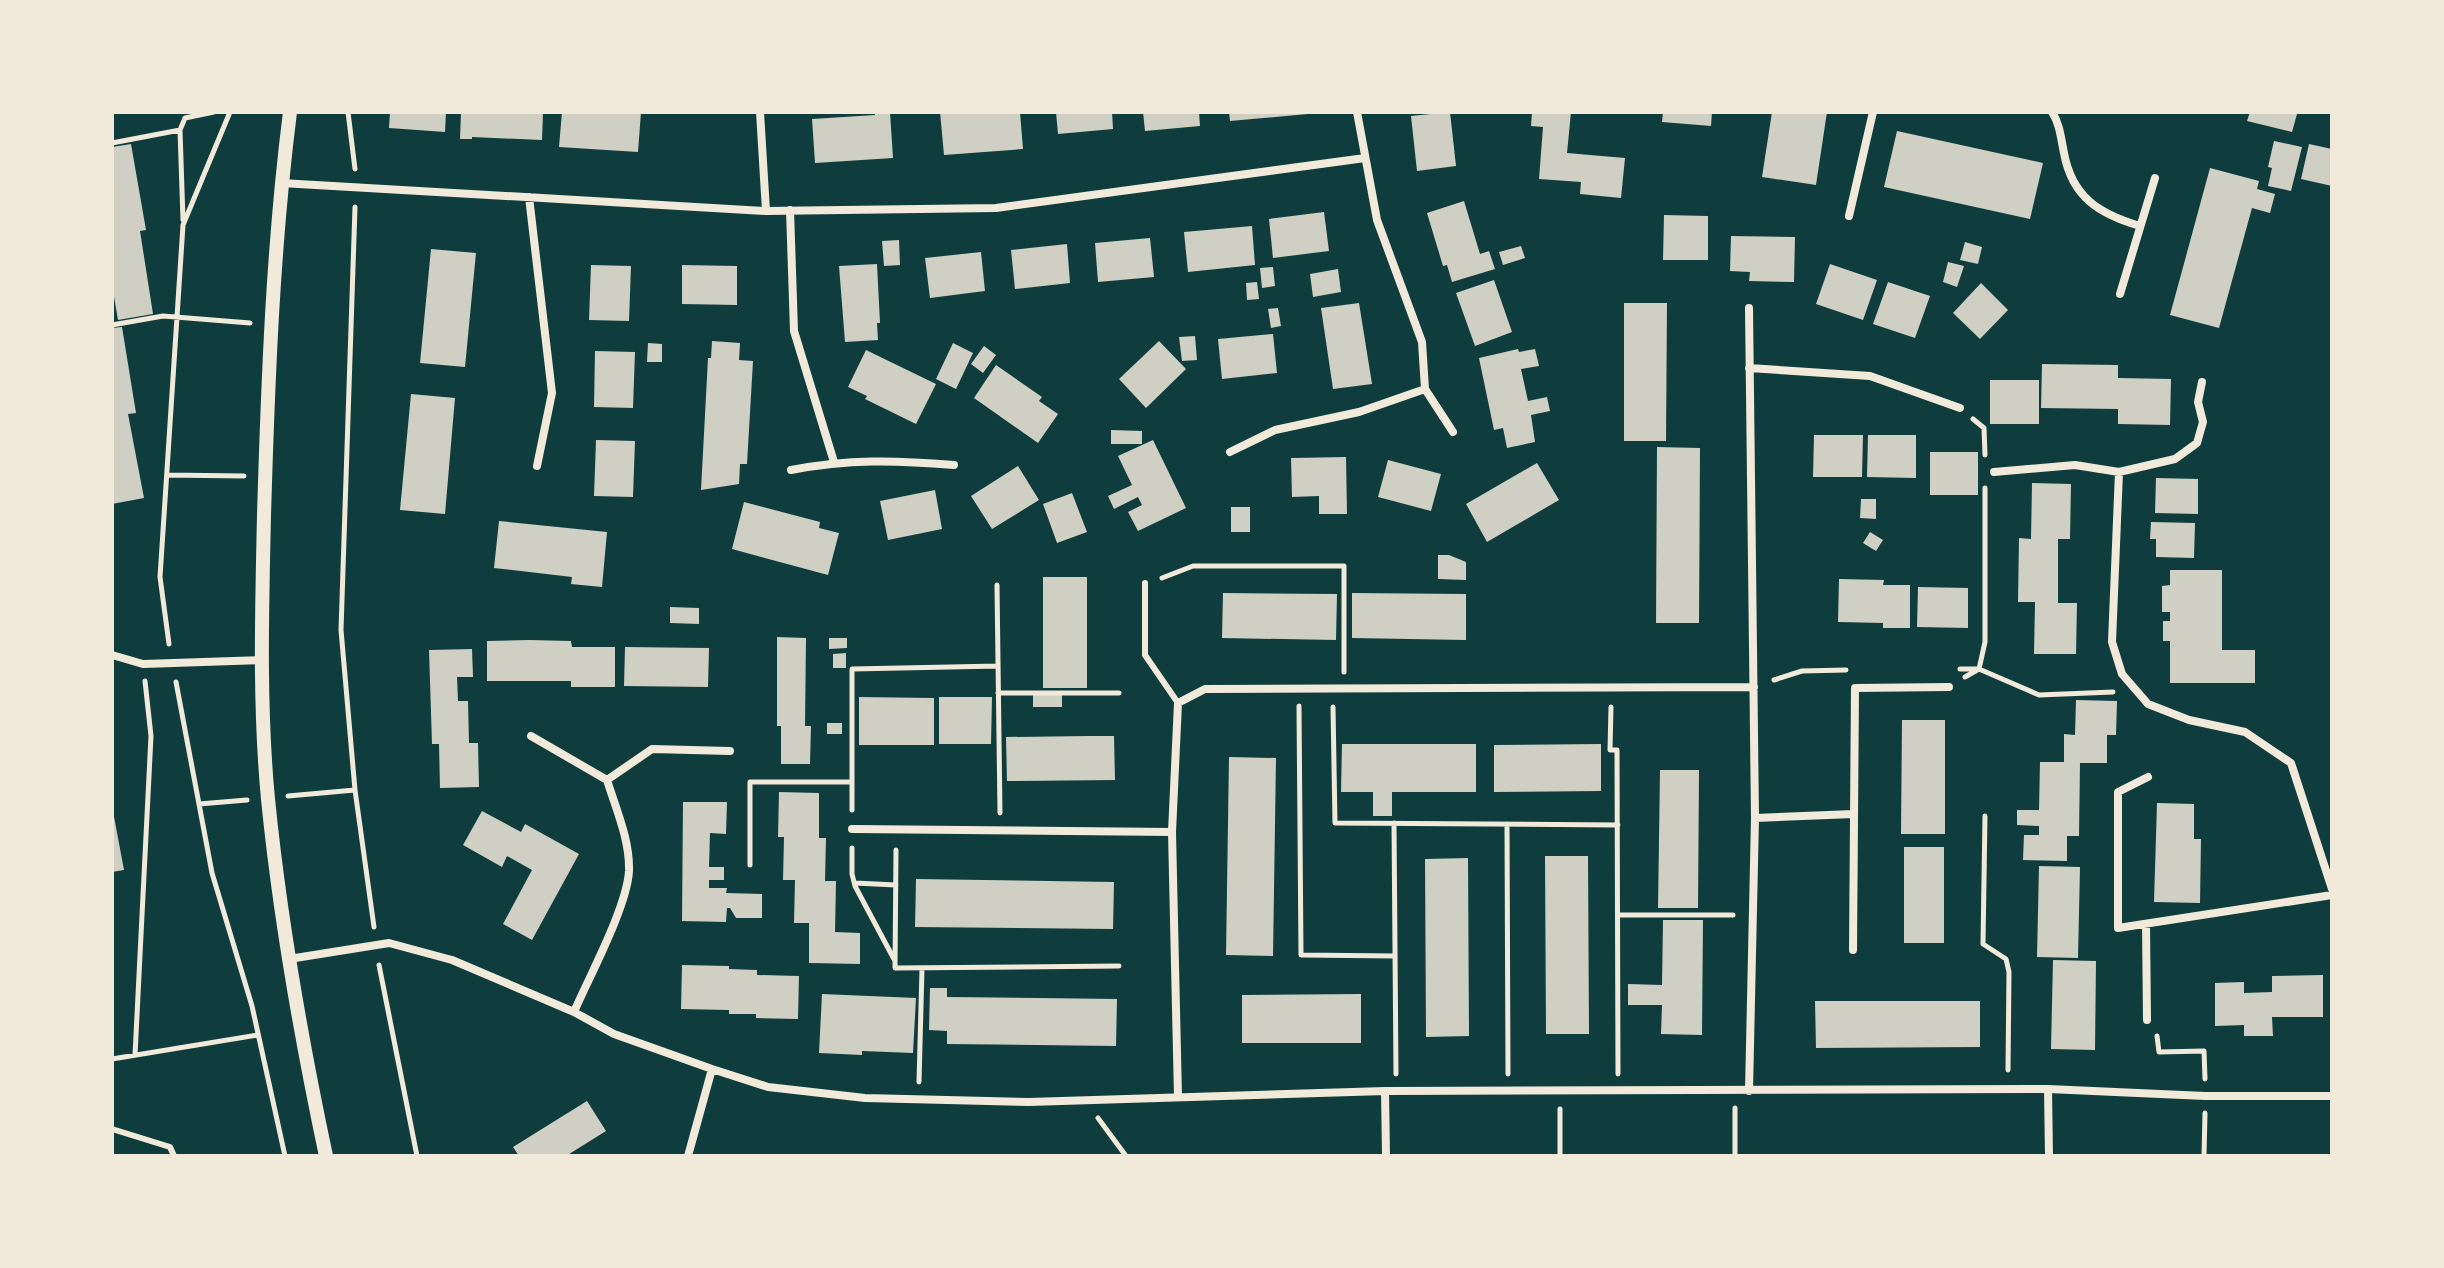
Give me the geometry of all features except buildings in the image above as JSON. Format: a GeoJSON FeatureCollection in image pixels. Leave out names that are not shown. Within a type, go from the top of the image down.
{"type":"FeatureCollection","features":[{"type":"Feature","properties":{"kind":"street"},"geometry":{"type":"LineString","coordinates":[[290,112],[281,183],[271,325],[261,660],[268,797],[289,959],[326,1156]]}},
{"type":"Feature","properties":{"kind":"street"},"geometry":{"type":"LineString","coordinates":[[760,112],[766,211]]}},
{"type":"Feature","properties":{"kind":"street"},"geometry":{"type":"LineString","coordinates":[[1357,112],[1377,220],[1422,342],[1425,389],[1453,432]]}},
{"type":"Feature","properties":{"kind":"street"},"geometry":{"type":"LineString","coordinates":[[1849,216],[1873,112]]}},
{"type":"Feature","properties":{"kind":"street"},"geometry":{"type":"LineString","coordinates":[[2052,112],[2058,120],[2067,169],[2091,206],[2140,226]]}},
{"type":"Feature","properties":{"kind":"street"},"geometry":{"type":"LineString","coordinates":[[281,183],[766,211],[996,208],[1365,158]]}},
{"type":"Feature","properties":{"kind":"street"},"geometry":{"type":"LineString","coordinates":[[2120,294],[2155,178]]}},
{"type":"Feature","properties":{"kind":"street"},"geometry":{"type":"LineString","coordinates":[[529,197],[552,393],[537,466]]}},
{"type":"Feature","properties":{"kind":"street"},"geometry":{"type":"LineString","coordinates":[[790,210],[794,331],[834,462]]}},
{"type":"Feature","properties":{"kind":"street"},"geometry":{"type":"LineString","coordinates":[[1749,308],[1755,818],[1749,1091]]}},
{"type":"Feature","properties":{"kind":"street"},"geometry":{"type":"LineString","coordinates":[[1749,368],[1870,376],[1960,408]]}},
{"type":"Feature","properties":{"kind":"street"},"geometry":{"type":"LineString","coordinates":[[1994,472],[2075,465],[2119,472],[2175,459],[2197,443],[2203,422],[2198,402],[2202,382]]}},
{"type":"Feature","properties":{"kind":"street"},"geometry":{"type":"LineString","coordinates":[[1230,452],[1275,430],[1359,412],[1425,389]]}},
{"type":"Feature","properties":{"kind":"street"},"geometry":{"type":"LineString","coordinates":[[791,470],[834,462],[891,460],[954,465]]}},
{"type":"Feature","properties":{"kind":"street"},"geometry":{"type":"LineString","coordinates":[[2119,472],[2112,642],[2122,674],[2148,704],[2189,720],[2245,732],[2291,763],[2332,892],[2118,928],[2118,792],[2148,777]]}},
{"type":"Feature","properties":{"kind":"street"},"geometry":{"type":"LineString","coordinates":[[112,655],[143,664],[261,660]]}},
{"type":"Feature","properties":{"kind":"street"},"geometry":{"type":"LineString","coordinates":[[1178,1097],[1172,832],[1178,703],[1205,689],[1754,687]]}},
{"type":"Feature","properties":{"kind":"street"},"geometry":{"type":"LineString","coordinates":[[1853,950],[1855,688],[1949,687]]}},
{"type":"Feature","properties":{"kind":"street"},"geometry":{"type":"LineString","coordinates":[[531,736],[607,780],[626,839],[629,873],[620,905],[574,1012]]}},
{"type":"Feature","properties":{"kind":"street"},"geometry":{"type":"LineString","coordinates":[[607,780],[652,749],[730,751]]}},
{"type":"Feature","properties":{"kind":"street"},"geometry":{"type":"LineString","coordinates":[[1755,818],[1853,814]]}},
{"type":"Feature","properties":{"kind":"street"},"geometry":{"type":"LineString","coordinates":[[852,829],[1172,832]]}},
{"type":"Feature","properties":{"kind":"street"},"geometry":{"type":"LineString","coordinates":[[2146,924],[2147,1020]]}},
{"type":"Feature","properties":{"kind":"street"},"geometry":{"type":"LineString","coordinates":[[289,959],[389,943],[452,960],[574,1012],[614,1034],[712,1069],[768,1087],[865,1098],[1084,1100],[1385,1091],[2008,1089],[2205,1096],[2332,1096]]}},
{"type":"Feature","properties":{"kind":"street"},"geometry":{"type":"LineString","coordinates":[[688,1156],[712,1069]]}},
{"type":"Feature","properties":{"kind":"street"},"geometry":{"type":"LineString","coordinates":[[2048,1089],[2049,1156]]}},
{"type":"Feature","properties":{"kind":"street"},"geometry":{"type":"LineString","coordinates":[[1385,1091],[1386,1156]]}},
{"type":"Feature","properties":{"kind":"lane"},"geometry":{"type":"LineString","coordinates":[[1145,584],[1145,655],[1178,703]]}},
{"type":"Feature","properties":{"kind":"lane"},"geometry":{"type":"LineString","coordinates":[[112,1129],[170,1147],[174,1156]]}},
{"type":"Feature","properties":{"kind":"path"},"geometry":{"type":"LineString","coordinates":[[183,225],[229,113],[215,112],[185,118],[180,130],[183,225],[160,577],[212,873],[252,1006],[285,1156]]}},
{"type":"Feature","properties":{"kind":"path"},"geometry":{"type":"LineString","coordinates":[[348,112],[356,187],[341,630],[355,790],[381,981],[417,1156]]}},
{"type":"Feature","properties":{"kind":"path"},"geometry":{"type":"LineString","coordinates":[[112,143],[180,130]]}},
{"type":"Feature","properties":{"kind":"path"},"geometry":{"type":"LineString","coordinates":[[112,325],[163,316],[271,325]]}},
{"type":"Feature","properties":{"kind":"path"},"geometry":{"type":"LineString","coordinates":[[1949,687],[1979,669],[1985,642],[1985,480],[1994,472],[1985,468],[1984,428],[1960,408]]}},
{"type":"Feature","properties":{"kind":"path"},"geometry":{"type":"LineString","coordinates":[[167,475],[265,476]]}},
{"type":"Feature","properties":{"kind":"path"},"geometry":{"type":"LineString","coordinates":[[1145,584],[1193,566],[1344,566],[1344,689]]}},
{"type":"Feature","properties":{"kind":"path"},"geometry":{"type":"LineString","coordinates":[[997,585],[1001,830]]}},
{"type":"Feature","properties":{"kind":"path"},"geometry":{"type":"LineString","coordinates":[[135,1055],[151,736],[143,664]]}},
{"type":"Feature","properties":{"kind":"path"},"geometry":{"type":"LineString","coordinates":[[895,961],[852,874],[852,669],[998,666]]}},
{"type":"Feature","properties":{"kind":"path"},"geometry":{"type":"LineString","coordinates":[[1611,688],[1610,750],[1617,750],[1618,1091]]}},
{"type":"Feature","properties":{"kind":"path"},"geometry":{"type":"LineString","coordinates":[[1299,689],[1301,955],[1395,956]]}},
{"type":"Feature","properties":{"kind":"path"},"geometry":{"type":"LineString","coordinates":[[1333,689],[1335,823],[1618,825]]}},
{"type":"Feature","properties":{"kind":"path"},"geometry":{"type":"LineString","coordinates":[[998,693],[1119,693]]}},
{"type":"Feature","properties":{"kind":"path"},"geometry":{"type":"LineString","coordinates":[[750,865],[750,782],[852,782]]}},
{"type":"Feature","properties":{"kind":"path"},"geometry":{"type":"LineString","coordinates":[[268,797],[355,790]]}},
{"type":"Feature","properties":{"kind":"path"},"geometry":{"type":"LineString","coordinates":[[199,804],[243,800]]}},
{"type":"Feature","properties":{"kind":"path"},"geometry":{"type":"LineString","coordinates":[[1985,816],[1983,944],[2006,959],[2009,972],[2008,1089]]}},
{"type":"Feature","properties":{"kind":"path"},"geometry":{"type":"LineString","coordinates":[[1394,823],[1396,1091]]}},
{"type":"Feature","properties":{"kind":"path"},"geometry":{"type":"LineString","coordinates":[[1507,824],[1508,1091]]}},
{"type":"Feature","properties":{"kind":"path"},"geometry":{"type":"LineString","coordinates":[[896,829],[895,968],[1119,966]]}},
{"type":"Feature","properties":{"kind":"path"},"geometry":{"type":"LineString","coordinates":[[855,883],[896,885]]}},
{"type":"Feature","properties":{"kind":"path"},"geometry":{"type":"LineString","coordinates":[[1618,915],[1753,915]]}},
{"type":"Feature","properties":{"kind":"path"},"geometry":{"type":"LineString","coordinates":[[919,1099],[922,969]]}},
{"type":"Feature","properties":{"kind":"path"},"geometry":{"type":"LineString","coordinates":[[2147,1020],[2158,1039],[2159,1052],[2204,1051],[2204,1156]]}},
{"type":"Feature","properties":{"kind":"path"},"geometry":{"type":"LineString","coordinates":[[112,1059],[258,1035]]}},
{"type":"Feature","properties":{"kind":"path"},"geometry":{"type":"LineString","coordinates":[[1560,1091],[1560,1156]]}},
{"type":"Feature","properties":{"kind":"path"},"geometry":{"type":"LineString","coordinates":[[1734,1091],[1735,1156]]}},
{"type":"Feature","properties":{"kind":"path"},"geometry":{"type":"LineString","coordinates":[[1084,1100],[1126,1156]]}}]}
